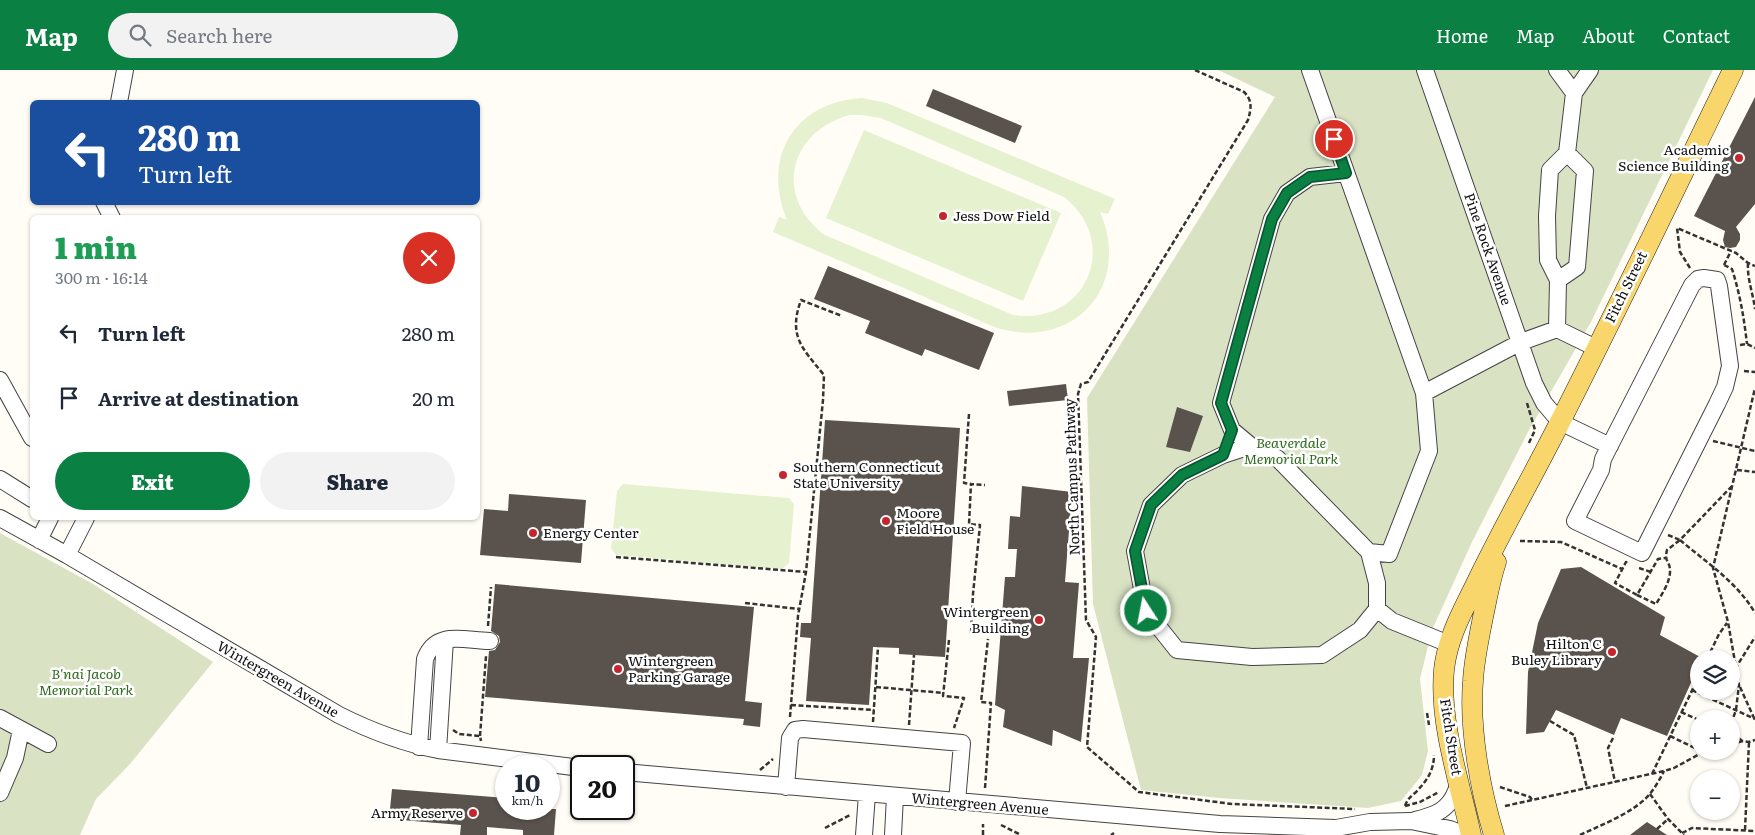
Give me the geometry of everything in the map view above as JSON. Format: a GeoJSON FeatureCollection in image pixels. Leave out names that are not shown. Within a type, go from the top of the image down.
{"type":"FeatureCollection","features":[{"type":"Feature","properties":{"kind":"main road","name":"Fitch Street"},"geometry":{"type":"LineString","coordinates":[[1471,835],[1450,788],[1448,729],[1444,694],[1444,670],[1449,644],[1485,564],[1560,422],[1733,70]]}},
{"type":"Feature","properties":{"kind":"main road","name":"Fitch Street"},"geometry":{"type":"LineString","coordinates":[[1491,834],[1477,758],[1473,682],[1478,642],[1490,580],[1517,503]]}},
{"type":"Feature","properties":{"kind":"street"},"geometry":{"type":"LineString","coordinates":[[119,100],[125,70]]}},
{"type":"Feature","properties":{"kind":"street"},"geometry":{"type":"LineString","coordinates":[[1310,70],[1424,393],[1429,451],[1377,583]]}},
{"type":"Feature","properties":{"kind":"street","name":"Pine Rock Avenue"},"geometry":{"type":"LineString","coordinates":[[1425,70],[1534,383],[1544,403],[1560,422]]}},
{"type":"Feature","properties":{"kind":"street"},"geometry":{"type":"LineString","coordinates":[[1557,70],[1574,93]]}},
{"type":"Feature","properties":{"kind":"street"},"geometry":{"type":"LineString","coordinates":[[1557,329],[1558,280],[1548,260],[1547,216],[1550,170],[1568,153],[1574,93],[1590,70]]}},
{"type":"Feature","properties":{"kind":"street"},"geometry":{"type":"LineString","coordinates":[[1558,280],[1577,267],[1585,171],[1568,153]]}},
{"type":"Feature","properties":{"kind":"street"},"geometry":{"type":"LineString","coordinates":[[1251,446],[1223,455],[1182,475],[1151,505],[1135,551],[1146,611],[1177,650],[1252,658],[1322,655],[1360,630],[1377,609],[1377,583],[1369,552],[1277,458],[1251,446],[1232,430],[1221,403],[1272,219],[1287,193],[1310,177],[1346,173]]}},
{"type":"Feature","properties":{"kind":"street"},"geometry":{"type":"LineString","coordinates":[[1698,279],[1717,280],[1722,296],[1730,366],[1725,387],[1642,553],[1575,521],[1601,470],[1603,460],[1692,285],[1698,279]]}},
{"type":"Feature","properties":{"kind":"street"},"geometry":{"type":"LineString","coordinates":[[1424,393],[1520,342],[1557,329],[1596,348]]}},
{"type":"Feature","properties":{"kind":"street"},"geometry":{"type":"LineString","coordinates":[[0,380],[30,434]]}},
{"type":"Feature","properties":{"kind":"street"},"geometry":{"type":"LineString","coordinates":[[1560,422],[1610,446]]}},
{"type":"Feature","properties":{"kind":"street"},"geometry":{"type":"LineString","coordinates":[[1223,455],[1232,430]]}},
{"type":"Feature","properties":{"kind":"street"},"geometry":{"type":"LineString","coordinates":[[0,479],[30,498]]}},
{"type":"Feature","properties":{"kind":"street","name":"Wintergreen Avenue"},"geometry":{"type":"LineString","coordinates":[[1,520],[67,555],[339,715],[382,736],[419,747],[438,750],[570,761]]}},
{"type":"Feature","properties":{"kind":"street"},"geometry":{"type":"LineString","coordinates":[[39,540],[49,520]]}},
{"type":"Feature","properties":{"kind":"street"},"geometry":{"type":"LineString","coordinates":[[67,555],[85,520]]}},
{"type":"Feature","properties":{"kind":"street"},"geometry":{"type":"LineString","coordinates":[[1369,552],[1389,554]]}},
{"type":"Feature","properties":{"kind":"street"},"geometry":{"type":"LineString","coordinates":[[1377,609],[1392,621],[1449,644]]}},
{"type":"Feature","properties":{"kind":"street"},"geometry":{"type":"LineString","coordinates":[[438,750],[441,640]]}},
{"type":"Feature","properties":{"kind":"street"},"geometry":{"type":"LineString","coordinates":[[419,747],[426,659],[429,649],[441,640],[490,641]]}},
{"type":"Feature","properties":{"kind":"street"},"geometry":{"type":"LineString","coordinates":[[0,718],[48,744]]}},
{"type":"Feature","properties":{"kind":"street"},"geometry":{"type":"LineString","coordinates":[[786,787],[790,738],[794,730],[803,729],[962,743],[957,802]]}},
{"type":"Feature","properties":{"kind":"street"},"geometry":{"type":"LineString","coordinates":[[0,793],[15,758],[21,730]]}},
{"type":"Feature","properties":{"kind":"street","name":"Wintergreen Avenue"},"geometry":{"type":"LineString","coordinates":[[635,768],[786,787],[895,796],[1220,829],[1336,828],[1370,822],[1410,821],[1450,829],[1465,835]]}},
{"type":"Feature","properties":{"kind":"street"},"geometry":{"type":"LineString","coordinates":[[1410,821],[1435,815],[1446,807],[1453,798],[1450,788]]}},
{"type":"Feature","properties":{"kind":"street"},"geometry":{"type":"LineString","coordinates":[[864,835],[867,794]]}},
{"type":"Feature","properties":{"kind":"street"},"geometry":{"type":"LineString","coordinates":[[893,835],[895,796]]}},
{"type":"Feature","properties":{"kind":"street","name":"Wintergreen Avenue"},"geometry":{"type":"LineString","coordinates":[[1336,828],[1356,835]]}},
{"type":"Feature","properties":{"kind":"path","name":"North Campus Pathway"},"geometry":{"type":"LineString","coordinates":[[1195,70],[1244,92],[1249,97],[1251,107],[1248,120],[1088,382],[1081,384],[1078,394],[1086,620],[1096,637],[1087,747],[1139,792],[1232,804],[1361,810]]}},
{"type":"Feature","properties":{"kind":"path"},"geometry":{"type":"LineString","coordinates":[[1698,279],[1680,252],[1677,228],[1731,251],[1755,266]]}},
{"type":"Feature","properties":{"kind":"path"},"geometry":{"type":"LineString","coordinates":[[1717,280],[1731,251]]}},
{"type":"Feature","properties":{"kind":"path"},"geometry":{"type":"LineString","coordinates":[[1748,263],[1747,275],[1754,295],[1755,309]]}},
{"type":"Feature","properties":{"kind":"path"},"geometry":{"type":"LineString","coordinates":[[1724,265],[1732,269],[1737,285],[1741,299],[1747,344]]}},
{"type":"Feature","properties":{"kind":"path"},"geometry":{"type":"LineString","coordinates":[[794,721],[790,721],[799,608],[806,572],[824,375],[796,334],[796,314],[801,300],[842,316]]}},
{"type":"Feature","properties":{"kind":"path"},"geometry":{"type":"LineString","coordinates":[[1732,650],[1728,622],[1713,568],[1755,388]]}},
{"type":"Feature","properties":{"kind":"path"},"geometry":{"type":"LineString","coordinates":[[969,414],[964,483],[985,485]]}},
{"type":"Feature","properties":{"kind":"path"},"geometry":{"type":"LineString","coordinates":[[1700,438],[1754,451]]}},
{"type":"Feature","properties":{"kind":"path"},"geometry":{"type":"LineString","coordinates":[[1737,470],[1755,472]]}},
{"type":"Feature","properties":{"kind":"path"},"geometry":{"type":"LineString","coordinates":[[971,484],[969,524],[980,524],[971,633]]}},
{"type":"Feature","properties":{"kind":"path"},"geometry":{"type":"LineString","coordinates":[[1651,572],[1626,562],[1615,582],[1656,604],[1668,581],[1670,569],[1665,558],[1667,550],[1680,540],[1733,485]]}},
{"type":"Feature","properties":{"kind":"path"},"geometry":{"type":"LineString","coordinates":[[1680,540],[1728,579],[1740,591],[1755,614]]}},
{"type":"Feature","properties":{"kind":"path"},"geometry":{"type":"LineString","coordinates":[[1520,541],[1561,542],[1622,570]]}},
{"type":"Feature","properties":{"kind":"path"},"geometry":{"type":"LineString","coordinates":[[616,557],[806,572]]}},
{"type":"Feature","properties":{"kind":"path"},"geometry":{"type":"LineString","coordinates":[[1637,595],[1658,559],[1665,558]]}},
{"type":"Feature","properties":{"kind":"path"},"geometry":{"type":"LineString","coordinates":[[480,626],[488,626],[491,587]]}},
{"type":"Feature","properties":{"kind":"path"},"geometry":{"type":"LineString","coordinates":[[745,603],[799,608]]}},
{"type":"Feature","properties":{"kind":"path"},"geometry":{"type":"LineString","coordinates":[[948,613],[972,615]]}},
{"type":"Feature","properties":{"kind":"path"},"geometry":{"type":"LineString","coordinates":[[1711,650],[1719,634],[1728,622]]}},
{"type":"Feature","properties":{"kind":"path"},"geometry":{"type":"LineString","coordinates":[[1740,661],[1755,637]]}},
{"type":"Feature","properties":{"kind":"path"},"geometry":{"type":"LineString","coordinates":[[949,640],[943,696],[964,698],[953,730],[949,733]]}},
{"type":"Feature","properties":{"kind":"path"},"geometry":{"type":"LineString","coordinates":[[985,788],[991,703],[981,702],[988,640]]}},
{"type":"Feature","properties":{"kind":"path"},"geometry":{"type":"LineString","coordinates":[[873,726],[878,647]]}},
{"type":"Feature","properties":{"kind":"path"},"geometry":{"type":"LineString","coordinates":[[478,655],[486,656],[480,741],[489,742]]}},
{"type":"Feature","properties":{"kind":"path"},"geometry":{"type":"LineString","coordinates":[[909,729],[914,655]]}},
{"type":"Feature","properties":{"kind":"path"},"geometry":{"type":"LineString","coordinates":[[876,687],[944,693]]}},
{"type":"Feature","properties":{"kind":"path"},"geometry":{"type":"LineString","coordinates":[[1740,687],[1755,719]]}},
{"type":"Feature","properties":{"kind":"path"},"geometry":{"type":"LineString","coordinates":[[1652,774],[1690,694]]}},
{"type":"Feature","properties":{"kind":"path"},"geometry":{"type":"LineString","coordinates":[[1714,700],[1736,710],[1737,700]]}},
{"type":"Feature","properties":{"kind":"path"},"geometry":{"type":"LineString","coordinates":[[791,705],[874,710]]}},
{"type":"Feature","properties":{"kind":"path"},"geometry":{"type":"LineString","coordinates":[[1682,712],[1690,716]]}},
{"type":"Feature","properties":{"kind":"path"},"geometry":{"type":"LineString","coordinates":[[1740,712],[1755,719]]}},
{"type":"Feature","properties":{"kind":"path"},"geometry":{"type":"LineString","coordinates":[[440,717],[449,717],[448,724],[451,730],[459,734],[480,736]]}},
{"type":"Feature","properties":{"kind":"path"},"geometry":{"type":"LineString","coordinates":[[1550,722],[1574,735],[1587,788]]}},
{"type":"Feature","properties":{"kind":"path"},"geometry":{"type":"LineString","coordinates":[[1670,736],[1690,745]]}},
{"type":"Feature","properties":{"kind":"path"},"geometry":{"type":"LineString","coordinates":[[1613,738],[1608,748],[1614,782]]}},
{"type":"Feature","properties":{"kind":"path"},"geometry":{"type":"LineString","coordinates":[[1740,739],[1749,742],[1755,740]]}},
{"type":"Feature","properties":{"kind":"path"},"geometry":{"type":"LineString","coordinates":[[1745,830],[1749,742]]}},
{"type":"Feature","properties":{"kind":"path"},"geometry":{"type":"LineString","coordinates":[[755,774],[775,758]]}},
{"type":"Feature","properties":{"kind":"path"},"geometry":{"type":"LineString","coordinates":[[1505,806],[1664,771],[1674,768],[1690,759]]}},
{"type":"Feature","properties":{"kind":"path"},"geometry":{"type":"LineString","coordinates":[[1580,835],[1631,809],[1650,794],[1664,771]]}},
{"type":"Feature","properties":{"kind":"path"},"geometry":{"type":"LineString","coordinates":[[1500,787],[1530,797],[1532,800]]}},
{"type":"Feature","properties":{"kind":"path"},"geometry":{"type":"LineString","coordinates":[[1397,807],[1420,802],[1450,788]]}},
{"type":"Feature","properties":{"kind":"path"},"geometry":{"type":"LineString","coordinates":[[1650,794],[1668,819],[1683,834],[1692,828],[1755,831]]}},
{"type":"Feature","properties":{"kind":"path"},"geometry":{"type":"LineString","coordinates":[[825,828],[856,812]]}},
{"type":"Feature","properties":{"kind":"path"},"geometry":{"type":"LineString","coordinates":[[1657,829],[1668,819]]}},
{"type":"Feature","properties":{"kind":"path"},"geometry":{"type":"LineString","coordinates":[[983,824],[983,835]]}},
{"type":"Feature","properties":{"kind":"path"},"geometry":{"type":"LineString","coordinates":[[1001,825],[1021,835]]}},
{"type":"Feature","properties":{"kind":"path"},"geometry":{"type":"LineString","coordinates":[[1700,835],[1701,828]]}},
{"type":"Feature","properties":{"kind":"green space","name":"Beaverdale Memorial Park"},"geometry":{"type":"Polygon","coordinates":[[[1218,70],[1713,70],[1591,322],[1529,430],[1472,542],[1432,630],[1420,679],[1428,751],[1422,775],[1401,801],[1368,808],[1219,798],[1141,790],[1093,604],[1087,398],[1275,97],[1218,70]]]}},
{"type":"Feature","properties":{"kind":"green space"},"geometry":{"type":"Polygon","coordinates":[[[862,98],[887,103],[1115,199],[1108,214],[1100,212],[1108,239],[1108,264],[1102,287],[1090,306],[1072,321],[1050,330],[1025,333],[997,328],[773,232],[779,217],[787,220],[780,197],[778,175],[781,155],[789,137],[802,122],[818,110],[838,102],[862,98]],[[850,115],[829,123],[813,135],[802,150],[795,167],[794,185],[798,202],[809,220],[825,235],[1013,315],[1039,315],[1060,308],[1077,295],[1088,277],[1093,257],[1091,236],[1081,216],[1064,197],[881,118],[850,115]]]}},
{"type":"Feature","properties":{"kind":"green space","name":"Jess Dow Field"},"geometry":{"type":"Polygon","coordinates":[[[864,130],[1061,213],[1023,301],[826,218],[864,130]]]}},
{"type":"Feature","properties":{"kind":"green space"},"geometry":{"type":"Polygon","coordinates":[[[623,484],[789,498],[794,504],[789,563],[782,569],[616,555],[611,548],[617,491],[623,484]]]}},
{"type":"Feature","properties":{"kind":"green space","name":"B'nai Jacob Memorial Park"},"geometry":{"type":"Polygon","coordinates":[[[0,533],[93,584],[213,662],[130,764],[96,799],[80,835],[0,835],[0,533]]]}},
{"type":"Feature","properties":{"kind":"building"},"geometry":{"type":"Polygon","coordinates":[[[933,89],[1022,126],[1015,143],[926,106],[933,89]]]}},
{"type":"Feature","properties":{"kind":"building","name":"Academic Science Building"},"geometry":{"type":"Polygon","coordinates":[[[1755,97],[1755,204],[1736,227],[1740,234],[1740,240],[1736,247],[1730,248],[1725,247],[1723,240],[1725,231],[1694,216],[1755,97]]]}},
{"type":"Feature","properties":{"kind":"building"},"geometry":{"type":"Polygon","coordinates":[[[828,266],[994,333],[979,370],[925,349],[922,356],[865,333],[870,321],[814,299],[828,266]]]}},
{"type":"Feature","properties":{"kind":"building"},"geometry":{"type":"Polygon","coordinates":[[[1066,384],[1068,400],[1009,406],[1007,391],[1066,384]]]}},
{"type":"Feature","properties":{"kind":"building"},"geometry":{"type":"Polygon","coordinates":[[[1177,407],[1203,416],[1190,452],[1166,447],[1177,407]]]}},
{"type":"Feature","properties":{"kind":"building","name":"Moore Field House"},"geometry":{"type":"Polygon","coordinates":[[[825,420],[960,428],[945,657],[899,654],[899,648],[873,647],[869,705],[806,701],[811,638],[800,637],[801,623],[811,623],[825,420]]]}},
{"type":"Feature","properties":{"kind":"building","name":"Wintergreen Building"},"geometry":{"type":"Polygon","coordinates":[[[1022,486],[1072,492],[1065,582],[1079,583],[1073,658],[1089,658],[1081,742],[1053,730],[1052,746],[1003,727],[1005,710],[995,705],[1005,577],[1015,577],[1017,549],[1008,549],[1010,516],[1020,517],[1022,486]]]}},
{"type":"Feature","properties":{"kind":"building","name":"Energy Center"},"geometry":{"type":"Polygon","coordinates":[[[509,494],[586,500],[581,563],[480,555],[484,509],[508,511],[509,494]]]}},
{"type":"Feature","properties":{"kind":"building","name":"Hilton C Buley Library"},"geometry":{"type":"Polygon","coordinates":[[[1581,567],[1665,617],[1660,635],[1690,651],[1690,685],[1667,736],[1621,718],[1614,735],[1556,710],[1544,732],[1526,734],[1528,672],[1538,623],[1561,569],[1581,567]]]}},
{"type":"Feature","properties":{"kind":"building","name":"Wintergreen Parking Garage"},"geometry":{"type":"Polygon","coordinates":[[[495,584],[754,607],[745,701],[762,703],[760,727],[743,725],[744,719],[485,697],[489,651],[495,650],[500,642],[499,636],[491,631],[495,584]]]}},
{"type":"Feature","properties":{"kind":"building","name":"Army Reserve"},"geometry":{"type":"Polygon","coordinates":[[[392,789],[495,797],[495,820],[555,820],[554,835],[523,835],[523,830],[487,827],[487,835],[460,835],[461,825],[389,819],[392,789]]]}},
{"type":"Feature","properties":{"kind":"building"},"geometry":{"type":"Polygon","coordinates":[[[1647,822],[1667,835],[1630,835],[1647,822]]]}},
{"type":"Feature","properties":{"kind":"place","name":"Academic Science Building"},"geometry":{"type":"Point","coordinates":[1739,158]}},
{"type":"Feature","properties":{"kind":"place","name":"Jess Dow Field"},"geometry":{"type":"Point","coordinates":[943,216]}},
{"type":"Feature","properties":{"kind":"place","name":"Southern Connecticut State University"},"geometry":{"type":"Point","coordinates":[783,475]}},
{"type":"Feature","properties":{"kind":"place","name":"Moore Field House"},"geometry":{"type":"Point","coordinates":[886,521]}},
{"type":"Feature","properties":{"kind":"place","name":"Energy Center"},"geometry":{"type":"Point","coordinates":[533,533]}},
{"type":"Feature","properties":{"kind":"place","name":"Wintergreen Building"},"geometry":{"type":"Point","coordinates":[1039,620]}},
{"type":"Feature","properties":{"kind":"place","name":"Hilton C Buley Library"},"geometry":{"type":"Point","coordinates":[1612,652]}},
{"type":"Feature","properties":{"kind":"place","name":"Wintergreen Parking Garage"},"geometry":{"type":"Point","coordinates":[618,669]}},
{"type":"Feature","properties":{"kind":"place","name":"Army Reserve"},"geometry":{"type":"Point","coordinates":[473,813]}},
{"type":"Feature","properties":{"kind":"route"},"geometry":{"type":"LineString","coordinates":[[1146,611],[1135,551],[1151,505],[1182,475],[1223,455],[1232,430],[1221,403],[1272,219],[1287,193],[1310,177],[1346,173],[1334,139]]}}]}
